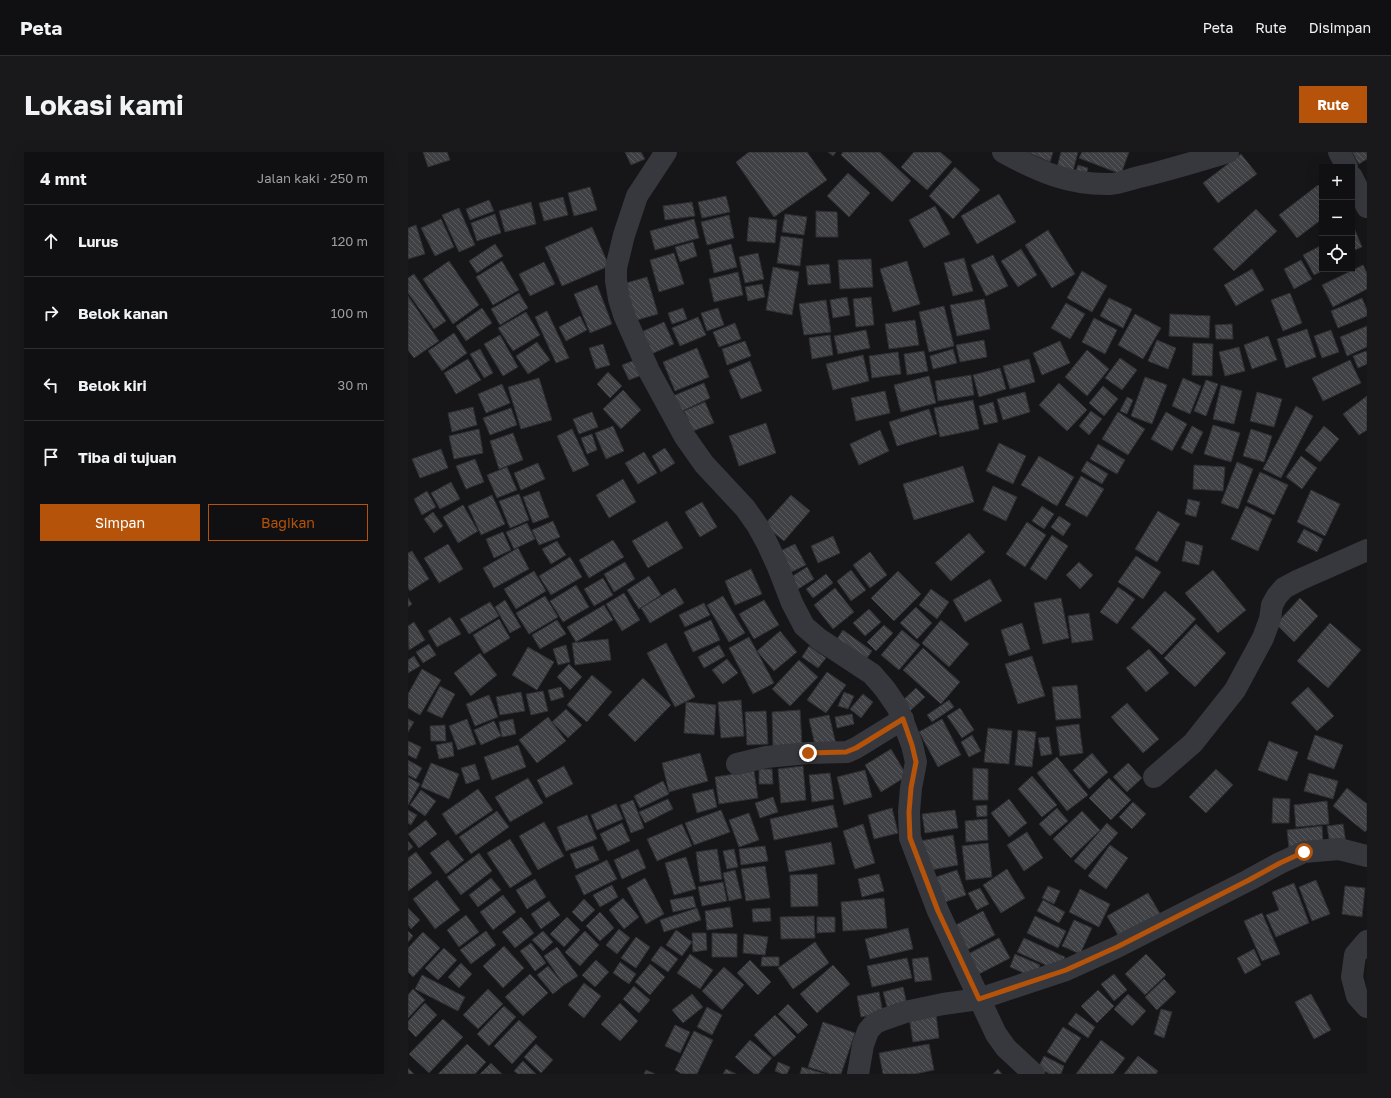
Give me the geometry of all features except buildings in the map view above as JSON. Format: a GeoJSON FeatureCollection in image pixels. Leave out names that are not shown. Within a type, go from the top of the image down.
{"type":"FeatureCollection","features":[{"type":"Feature","properties":{"kind":"street"},"geometry":{"type":"LineString","coordinates":[[666,152],[637,196],[624,236],[616,268],[616,281],[619,299],[632,337],[686,437],[704,464],[745,508],[757,525],[767,543],[792,603],[804,626],[819,639],[872,674],[885,689],[898,708],[912,745],[916,762],[911,788],[909,812],[910,838],[938,911],[996,1034],[1006,1048],[1034,1074]]}},
{"type":"Feature","properties":{"kind":"street"},"geometry":{"type":"LineString","coordinates":[[1002,152],[1032,168],[1063,179],[1089,183],[1111,184],[1176,168],[1228,152]]}},
{"type":"Feature","properties":{"kind":"street"},"geometry":{"type":"LineString","coordinates":[[1339,152],[1345,164]]}},
{"type":"Feature","properties":{"kind":"street"},"geometry":{"type":"LineString","coordinates":[[1355,183],[1367,207]]}},
{"type":"Feature","properties":{"kind":"street"},"geometry":{"type":"LineString","coordinates":[[1154,777],[1193,743],[1235,690],[1263,638],[1270,619],[1272,604],[1284,588],[1367,550]]}},
{"type":"Feature","properties":{"kind":"street"},"geometry":{"type":"LineString","coordinates":[[737,764],[766,757],[808,753],[846,752],[856,748],[903,719]]}},
{"type":"Feature","properties":{"kind":"street"},"geometry":{"type":"LineString","coordinates":[[858,1074],[863,1045],[868,1031],[874,1024],[882,1020],[905,1012],[943,1004],[979,999],[1066,970],[1117,947],[1304,852],[1339,849],[1367,856]]}},
{"type":"Feature","properties":{"kind":"street"},"geometry":{"type":"LineString","coordinates":[[1367,941],[1355,955],[1352,977],[1357,996],[1367,1007]]}},
{"type":"Feature","properties":{"kind":"route"},"geometry":{"type":"LineString","coordinates":[[808,753],[846,752],[856,748],[903,719],[916,762],[911,788],[909,812],[910,838],[938,911],[979,999],[1066,970],[1117,947],[1304,852]]}}]}
